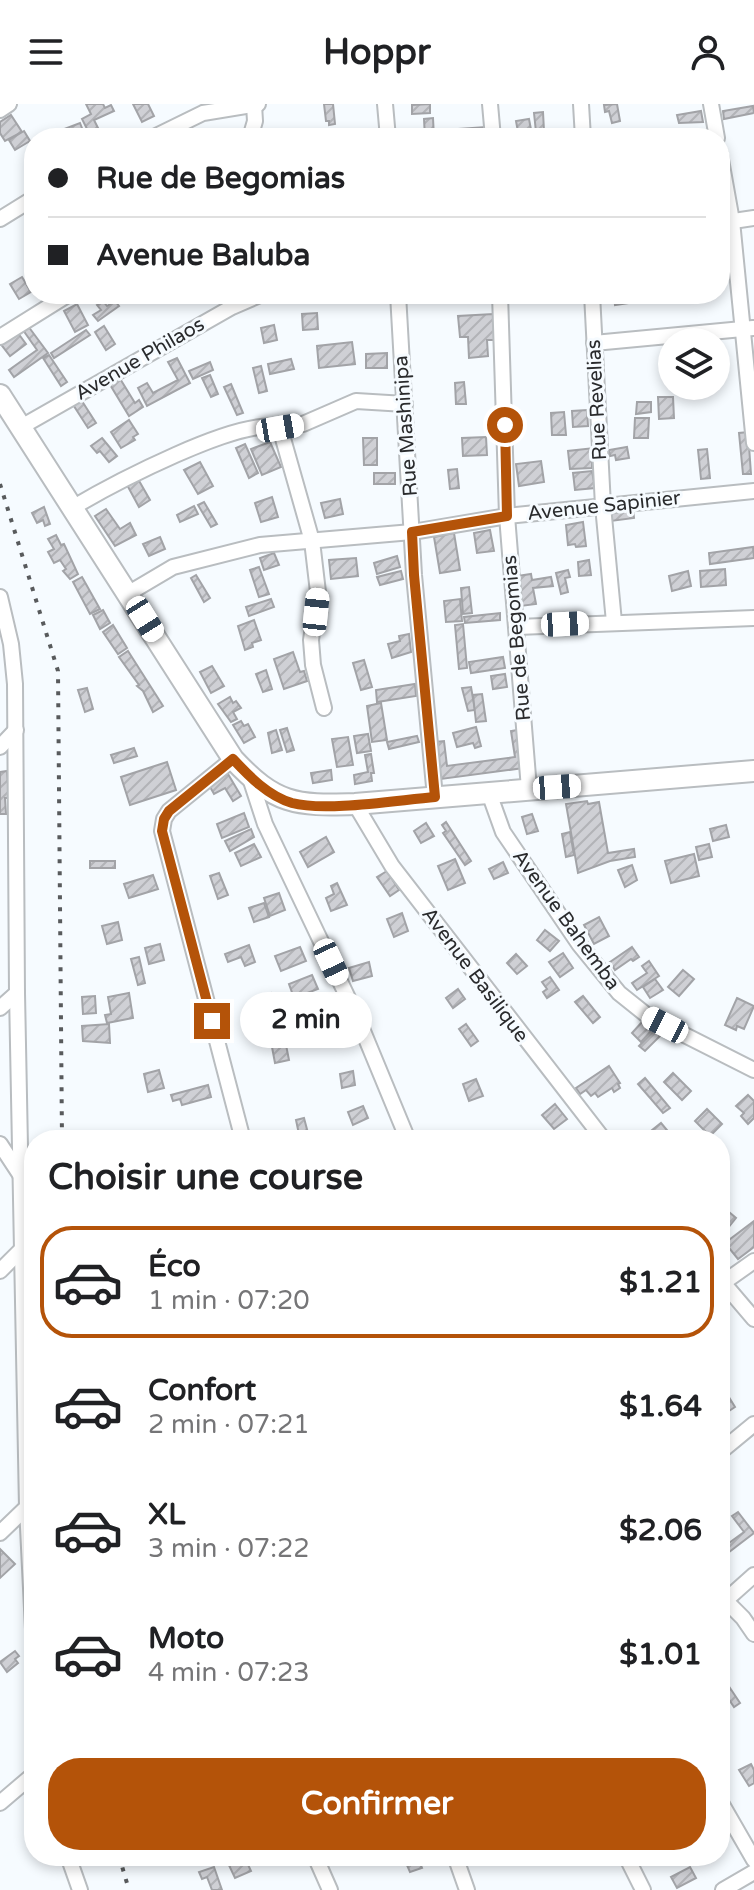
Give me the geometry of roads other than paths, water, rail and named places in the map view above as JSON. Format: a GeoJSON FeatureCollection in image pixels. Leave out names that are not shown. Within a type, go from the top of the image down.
{"type":"FeatureCollection","features":[{"type":"Feature","properties":{"kind":"main road"},"geometry":{"type":"LineString","coordinates":[[0,395],[233,759],[250,778],[272,794],[292,803],[355,804],[754,771]]}},
{"type":"Feature","properties":{"kind":"street"},"geometry":{"type":"LineString","coordinates":[[0,110],[9,104]]}},
{"type":"Feature","properties":{"kind":"street"},"geometry":{"type":"LineString","coordinates":[[172,128],[203,113],[256,104],[253,128]]}},
{"type":"Feature","properties":{"kind":"street"},"geometry":{"type":"LineString","coordinates":[[385,104],[387,128]]}},
{"type":"Feature","properties":{"kind":"street"},"geometry":{"type":"LineString","coordinates":[[490,104],[492,128]]}},
{"type":"Feature","properties":{"kind":"street"},"geometry":{"type":"LineString","coordinates":[[581,104],[582,128]]}},
{"type":"Feature","properties":{"kind":"street"},"geometry":{"type":"LineString","coordinates":[[711,104],[715,128]]}},
{"type":"Feature","properties":{"kind":"street"},"geometry":{"type":"LineString","coordinates":[[0,219],[24,204]]}},
{"type":"Feature","properties":{"kind":"street"},"geometry":{"type":"LineString","coordinates":[[730,221],[754,218]]}},
{"type":"Feature","properties":{"kind":"street"},"geometry":{"type":"LineString","coordinates":[[730,240],[749,328],[754,443]]}},
{"type":"Feature","properties":{"kind":"street"},"geometry":{"type":"LineString","coordinates":[[0,337],[53,304]]}},
{"type":"Feature","properties":{"kind":"street","name":"Avenue Philaos"},"geometry":{"type":"LineString","coordinates":[[21,427],[239,304]]}},
{"type":"Feature","properties":{"kind":"street","name":"Rue Mashinipa"},"geometry":{"type":"LineString","coordinates":[[399,304],[414,575],[435,797]]}},
{"type":"Feature","properties":{"kind":"street","name":"Rue de Begomias"},"geometry":{"type":"LineString","coordinates":[[500,304],[507,516],[529,789]]}},
{"type":"Feature","properties":{"kind":"street","name":"Rue Revelias"},"geometry":{"type":"LineString","coordinates":[[592,304],[603,506],[614,622]]}},
{"type":"Feature","properties":{"kind":"street"},"geometry":{"type":"LineString","coordinates":[[594,343],[749,328]]}},
{"type":"Feature","properties":{"kind":"street"},"geometry":{"type":"LineString","coordinates":[[72,508],[114,484],[204,442],[273,426],[303,424],[356,401],[405,404]]}},
{"type":"Feature","properties":{"kind":"street"},"geometry":{"type":"LineString","coordinates":[[273,426],[312,541],[318,592],[311,640],[313,665],[324,708]]}},
{"type":"Feature","properties":{"kind":"street","name":"Avenue Sapinier"},"geometry":{"type":"LineString","coordinates":[[129,593],[173,567],[260,545],[412,532],[507,516],[754,491]]}},
{"type":"Feature","properties":{"kind":"street"},"geometry":{"type":"LineString","coordinates":[[0,597],[11,644],[16,730],[17,993],[24,1247],[0,1271]]}},
{"type":"Feature","properties":{"kind":"street"},"geometry":{"type":"LineString","coordinates":[[517,627],[754,618]]}},
{"type":"Feature","properties":{"kind":"street"},"geometry":{"type":"LineString","coordinates":[[0,747],[16,730]]}},
{"type":"Feature","properties":{"kind":"street"},"geometry":{"type":"LineString","coordinates":[[233,759],[169,811],[162,831],[240,1130]]}},
{"type":"Feature","properties":{"kind":"street"},"geometry":{"type":"LineString","coordinates":[[250,778],[265,824],[358,1019],[404,1130]]}},
{"type":"Feature","properties":{"kind":"street","name":"Avenue Bahemba"},"geometry":{"type":"LineString","coordinates":[[489,793],[503,832],[579,944],[619,993],[649,1017],[754,1070]]}},
{"type":"Feature","properties":{"kind":"street","name":"Avenue Basilique"},"geometry":{"type":"LineString","coordinates":[[355,804],[392,866],[596,1130]]}},
{"type":"Feature","properties":{"kind":"street"},"geometry":{"type":"LineString","coordinates":[[0,1008],[17,993]]}},
{"type":"Feature","properties":{"kind":"street"},"geometry":{"type":"LineString","coordinates":[[0,1144],[21,1176]]}},
{"type":"Feature","properties":{"kind":"street"},"geometry":{"type":"LineString","coordinates":[[730,1276],[754,1261]]}},
{"type":"Feature","properties":{"kind":"street"},"geometry":{"type":"LineString","coordinates":[[730,1292],[754,1319]]}},
{"type":"Feature","properties":{"kind":"street"},"geometry":{"type":"LineString","coordinates":[[730,1444],[754,1424]]}},
{"type":"Feature","properties":{"kind":"street"},"geometry":{"type":"LineString","coordinates":[[0,1533],[24,1510]]}},
{"type":"Feature","properties":{"kind":"street"},"geometry":{"type":"LineString","coordinates":[[730,1593],[754,1575]]}},
{"type":"Feature","properties":{"kind":"street"},"geometry":{"type":"LineString","coordinates":[[730,1606],[754,1634]]}},
{"type":"Feature","properties":{"kind":"street"},"geometry":{"type":"LineString","coordinates":[[0,1803],[24,1783]]}},
{"type":"Feature","properties":{"kind":"street"},"geometry":{"type":"LineString","coordinates":[[730,1818],[754,1860]]}},
{"type":"Feature","properties":{"kind":"street"},"geometry":{"type":"LineString","coordinates":[[72,1866],[80,1890]]}},
{"type":"Feature","properties":{"kind":"street"},"geometry":{"type":"LineString","coordinates":[[319,1866],[330,1890]]}},
{"type":"Feature","properties":{"kind":"street"},"geometry":{"type":"LineString","coordinates":[[459,1866],[467,1890]]}},
{"type":"Feature","properties":{"kind":"street"},"geometry":{"type":"LineString","coordinates":[[631,1866],[643,1890]]}},
{"type":"Feature","properties":{"kind":"street"},"geometry":{"type":"LineString","coordinates":[[723,1890],[754,1872]]}},
{"type":"Feature","properties":{"kind":"railway"},"geometry":{"type":"LineString","coordinates":[[0,484],[58,671],[62,1130]]}},
{"type":"Feature","properties":{"kind":"railway"},"geometry":{"type":"LineString","coordinates":[[122,1866],[129,1890]]}}]}
